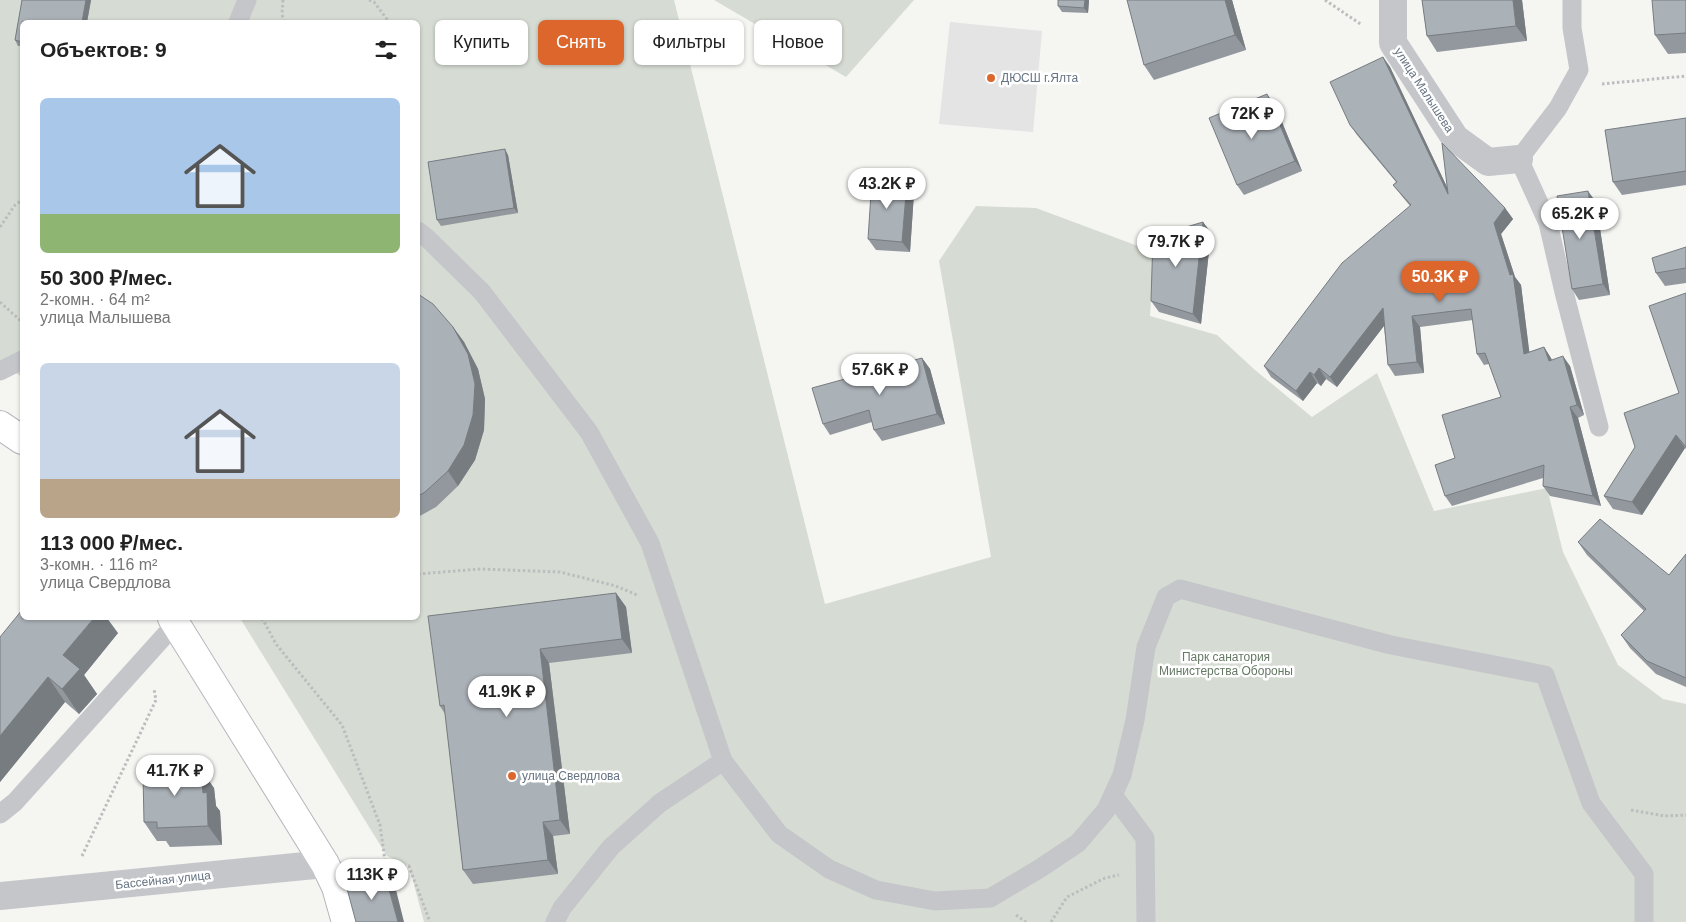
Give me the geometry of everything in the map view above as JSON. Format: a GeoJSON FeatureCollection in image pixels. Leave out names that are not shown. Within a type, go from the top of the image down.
{"type":"FeatureCollection","features":[{"type":"Feature","properties":{"kind":"main road"},"geometry":{"type":"LineString","coordinates":[[0,425],[20,439]]}},
{"type":"Feature","properties":{"kind":"main road"},"geometry":{"type":"LineString","coordinates":[[174,620],[331,875],[346,922]]}},
{"type":"Feature","properties":{"kind":"street","name":"улица Малышева"},"geometry":{"type":"LineString","coordinates":[[1393,0],[1393,43],[1455,138],[1488,162],[1519,158]]}},
{"type":"Feature","properties":{"kind":"street","name":"Бассейная улица"},"geometry":{"type":"LineString","coordinates":[[0,896],[66,890],[331,875]]}},
{"type":"Feature","properties":{"kind":"lane"},"geometry":{"type":"LineString","coordinates":[[239,20],[247,0]]}},
{"type":"Feature","properties":{"kind":"lane"},"geometry":{"type":"LineString","coordinates":[[1572,0],[1572,28],[1580,70],[1558,108],[1519,158],[1548,223],[1598,427]]}},
{"type":"Feature","properties":{"kind":"lane"},"geometry":{"type":"LineString","coordinates":[[420,233],[482,292],[589,432],[650,543],[723,761],[779,834],[829,869],[876,890],[935,901],[990,898],[1078,843],[1106,810],[1122,775],[1135,720],[1146,647],[1166,597],[1180,589],[1391,645],[1546,675],[1591,803],[1644,874],[1644,922]]}},
{"type":"Feature","properties":{"kind":"lane"},"geometry":{"type":"LineString","coordinates":[[0,371],[20,361]]}},
{"type":"Feature","properties":{"kind":"lane"},"geometry":{"type":"LineString","coordinates":[[0,814],[15,802],[147,654],[174,620]]}},
{"type":"Feature","properties":{"kind":"lane"},"geometry":{"type":"LineString","coordinates":[[555,922],[562,908],[611,847],[660,803],[723,761]]}},
{"type":"Feature","properties":{"kind":"lane"},"geometry":{"type":"LineString","coordinates":[[1113,796],[1145,838],[1146,922]]}},
{"type":"Feature","properties":{"kind":"path"},"geometry":{"type":"LineString","coordinates":[[283,0],[284,20]]}},
{"type":"Feature","properties":{"kind":"path"},"geometry":{"type":"LineString","coordinates":[[369,0],[374,2],[388,20]]}},
{"type":"Feature","properties":{"kind":"path"},"geometry":{"type":"LineString","coordinates":[[1325,0],[1393,43]]}},
{"type":"Feature","properties":{"kind":"path"},"geometry":{"type":"LineString","coordinates":[[1570,87],[1686,76]]}},
{"type":"Feature","properties":{"kind":"path"},"geometry":{"type":"LineString","coordinates":[[0,228],[15,205],[20,201]]}},
{"type":"Feature","properties":{"kind":"path"},"geometry":{"type":"LineString","coordinates":[[0,302],[20,320]]}},
{"type":"Feature","properties":{"kind":"path"},"geometry":{"type":"LineString","coordinates":[[420,574],[480,569],[560,572],[616,586],[674,611]]}},
{"type":"Feature","properties":{"kind":"path"},"geometry":{"type":"LineString","coordinates":[[263,620],[276,644],[342,725],[380,825],[386,868]]}},
{"type":"Feature","properties":{"kind":"path"},"geometry":{"type":"LineString","coordinates":[[66,890],[156,700],[147,654]]}},
{"type":"Feature","properties":{"kind":"path"},"geometry":{"type":"LineString","coordinates":[[1591,803],[1665,816],[1686,815]]}},
{"type":"Feature","properties":{"kind":"path"},"geometry":{"type":"LineString","coordinates":[[331,875],[409,866],[430,922]]}},
{"type":"Feature","properties":{"kind":"path"},"geometry":{"type":"LineString","coordinates":[[1051,922],[1067,897],[1104,878],[1145,870]]}},
{"type":"Feature","properties":{"kind":"shaded area","name":"ДЮСШ г.Ялта"},"geometry":{"type":"Polygon","coordinates":[[[950,22],[1042,31],[1033,132],[939,124],[950,22]]]}},
{"type":"Feature","properties":{"kind":"green space","name":"Парк санатория Министерства Обороны"},"geometry":{"type":"Polygon","coordinates":[[[0,0],[674,0],[679,20],[634,20],[634,65],[690,65],[825,604],[991,557],[939,261],[976,206],[1036,208],[1154,252],[1150,316],[1217,335],[1255,370],[1312,417],[1377,373],[1434,511],[1547,488],[1563,552],[1618,665],[1663,699],[1686,704],[1686,922],[424,922],[409,866],[387,856],[241,620],[420,620],[420,20],[20,20],[20,376],[0,362],[0,0]]]}},
{"type":"Feature","properties":{"kind":"green space"},"geometry":{"type":"Polygon","coordinates":[[[714,0],[914,0],[846,77],[825,65],[842,65],[842,20],[754,20],[754,23],[714,0]]]}},
{"type":"Feature","properties":{"kind":"building"},"geometry":{"type":"Polygon","coordinates":[[[22,0],[86,0],[82,20],[20,20],[20,41],[15,40],[22,0]]]}},
{"type":"Feature","properties":{"kind":"building"},"geometry":{"type":"Polygon","coordinates":[[[1058,0],[1085,0],[1084,8],[1058,6],[1058,0]]]}},
{"type":"Feature","properties":{"kind":"building"},"geometry":{"type":"Polygon","coordinates":[[[1127,0],[1225,0],[1235,35],[1144,65],[1127,0]]]}},
{"type":"Feature","properties":{"kind":"building"},"geometry":{"type":"Polygon","coordinates":[[[1422,0],[1513,0],[1516,26],[1427,36],[1422,0]]]}},
{"type":"Feature","properties":{"kind":"building"},"geometry":{"type":"Polygon","coordinates":[[[1652,0],[1686,0],[1686,33],[1655,35],[1652,0]]]}},
{"type":"Feature","properties":{"kind":"building"},"geometry":{"type":"Polygon","coordinates":[[[1383,57],[1448,194],[1442,143],[1505,208],[1494,223],[1510,275],[1513,274],[1524,354],[1544,347],[1549,361],[1563,356],[1577,405],[1570,407],[1593,496],[1543,486],[1544,465],[1445,496],[1435,465],[1455,458],[1442,415],[1501,397],[1485,353],[1477,354],[1471,309],[1412,316],[1417,362],[1388,365],[1383,308],[1330,377],[1319,368],[1314,375],[1310,372],[1296,391],[1264,366],[1342,263],[1411,205],[1393,185],[1397,182],[1350,125],[1330,82],[1383,57]]]}},
{"type":"Feature","properties":{"kind":"building"},"geometry":{"type":"Polygon","coordinates":[[[1267,94],[1295,161],[1237,185],[1209,118],[1267,94]]]}},
{"type":"Feature","properties":{"kind":"building"},"geometry":{"type":"Polygon","coordinates":[[[1686,118],[1686,171],[1613,182],[1605,130],[1686,118]]]}},
{"type":"Feature","properties":{"kind":"building"},"geometry":{"type":"Polygon","coordinates":[[[505,149],[514,208],[437,220],[428,162],[505,149]]]}},
{"type":"Feature","properties":{"kind":"building"},"geometry":{"type":"Polygon","coordinates":[[[872,179],[907,182],[902,242],[868,239],[872,179]]]}},
{"type":"Feature","properties":{"kind":"building"},"geometry":{"type":"Polygon","coordinates":[[[1588,191],[1603,284],[1572,289],[1557,196],[1588,191]]]}},
{"type":"Feature","properties":{"kind":"building"},"geometry":{"type":"Polygon","coordinates":[[[1203,222],[1193,314],[1151,301],[1153,237],[1203,222]]]}},
{"type":"Feature","properties":{"kind":"building"},"geometry":{"type":"Polygon","coordinates":[[[1686,247],[1686,268],[1656,273],[1652,258],[1686,247]]]}},
{"type":"Feature","properties":{"kind":"building"},"geometry":{"type":"Polygon","coordinates":[[[1686,293],[1686,447],[1676,435],[1632,502],[1604,496],[1635,447],[1624,413],[1679,393],[1649,306],[1686,293]]]}},
{"type":"Feature","properties":{"kind":"building"},"geometry":{"type":"Polygon","coordinates":[[[420,295],[433,304],[453,327],[468,354],[475,384],[473,415],[464,445],[448,471],[420,495],[420,295]]]}},
{"type":"Feature","properties":{"kind":"building"},"geometry":{"type":"Polygon","coordinates":[[[922,358],[937,414],[874,430],[869,410],[823,424],[812,388],[922,358]]]}},
{"type":"Feature","properties":{"kind":"building"},"geometry":{"type":"Polygon","coordinates":[[[1600,519],[1669,575],[1686,554],[1686,678],[1647,661],[1621,635],[1646,609],[1578,542],[1600,519]]]}},
{"type":"Feature","properties":{"kind":"building"},"geometry":{"type":"Polygon","coordinates":[[[616,593],[622,639],[540,649],[560,820],[543,822],[548,860],[463,870],[444,705],[440,706],[428,616],[616,593]]]}},
{"type":"Feature","properties":{"kind":"building"},"geometry":{"type":"Polygon","coordinates":[[[20,612],[20,620],[92,620],[63,655],[80,669],[62,689],[48,677],[0,736],[0,637],[20,612]]]}},
{"type":"Feature","properties":{"kind":"building"},"geometry":{"type":"Polygon","coordinates":[[[191,760],[191,770],[201,769],[203,793],[207,792],[208,826],[157,828],[157,822],[144,822],[143,775],[160,774],[160,762],[191,760]]]}},
{"type":"Feature","properties":{"kind":"building"},"geometry":{"type":"Polygon","coordinates":[[[385,875],[398,922],[356,922],[346,885],[385,875]]]}},
{"type":"Feature","properties":{"kind":"place","name":"ДЮСШ г.Ялта"},"geometry":{"type":"Point","coordinates":[991,78]}},
{"type":"Feature","properties":{"kind":"place","name":"улица Свердлова"},"geometry":{"type":"Point","coordinates":[512,776]}}]}
